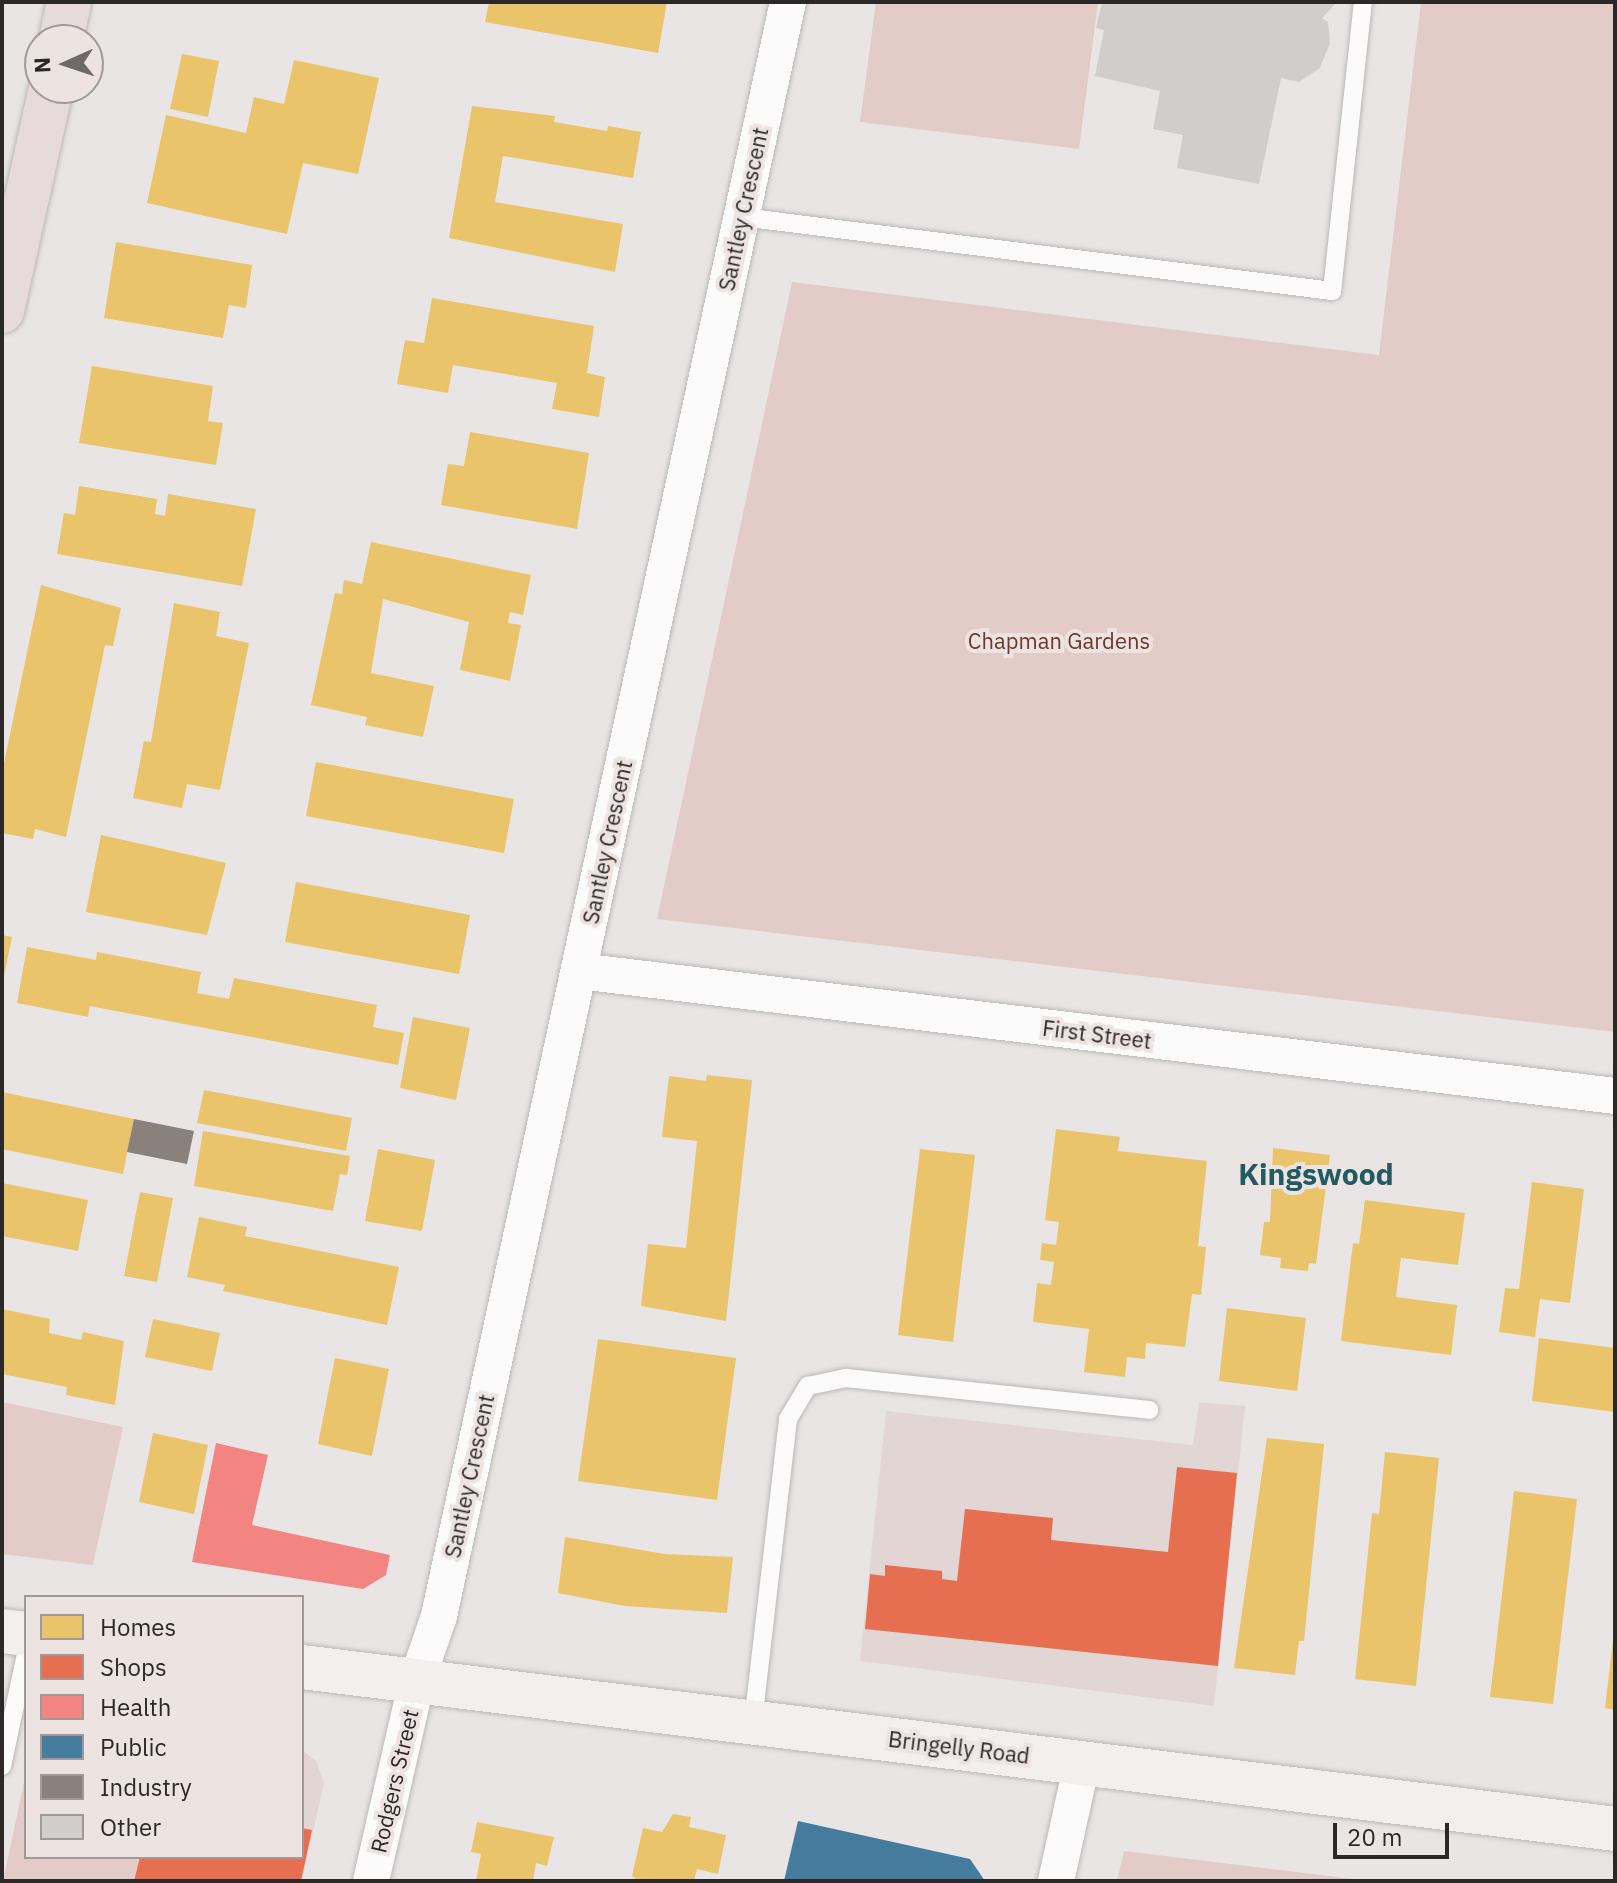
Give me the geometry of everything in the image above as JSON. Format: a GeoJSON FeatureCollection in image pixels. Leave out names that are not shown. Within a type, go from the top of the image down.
{"type":"FeatureCollection","features":[{"type":"Feature","properties":{"kind":"highway"},"geometry":{"type":"LineString","coordinates":[[64,24],[69,2]]}},
{"type":"Feature","properties":{"kind":"highway"},"geometry":{"type":"LineString","coordinates":[[2,311],[47,104]]}},
{"type":"Feature","properties":{"kind":"main road"},"geometry":{"type":"LineString","coordinates":[[2,1631],[24,1634]]}},
{"type":"Feature","properties":{"kind":"main road","name":"Bringelly Road"},"geometry":{"type":"LineString","coordinates":[[304,1667],[1615,1829]]}},
{"type":"Feature","properties":{"kind":"street","name":"Santley Crescent"},"geometry":{"type":"LineString","coordinates":[[417,1680],[439,1616],[788,2]]}},
{"type":"Feature","properties":{"kind":"street","name":"First Street"},"geometry":{"type":"LineString","coordinates":[[579,971],[1615,1096]]}},
{"type":"Feature","properties":{"kind":"street","name":"Rodgers Street"},"geometry":{"type":"LineString","coordinates":[[371,1881],[417,1680]]}},
{"type":"Feature","properties":{"kind":"street"},"geometry":{"type":"LineString","coordinates":[[1056,1881],[1082,1763]]}},
{"type":"Feature","properties":{"kind":"lane"},"geometry":{"type":"LineString","coordinates":[[742,217],[1332,291],[1363,2]]}},
{"type":"Feature","properties":{"kind":"lane"},"geometry":{"type":"LineString","coordinates":[[753,1722],[788,1419],[808,1386],[846,1378],[1149,1410]]}},
{"type":"Feature","properties":{"kind":"lane"},"geometry":{"type":"LineString","coordinates":[[2,1766],[24,1663]]}},
{"type":"Feature","properties":{"kind":"shaded area"},"geometry":{"type":"Polygon","coordinates":[[[1199,1402],[1245,1406],[1214,1706],[860,1661],[886,1411],[1193,1445],[1199,1402]]]}},
{"type":"Feature","properties":{"kind":"shaded area"},"geometry":{"type":"Polygon","coordinates":[[[304,1752],[316,1761],[324,1783],[302,1881],[134,1881],[139,1859],[304,1859],[304,1752]]]}},
{"type":"Feature","properties":{"kind":"green space"},"geometry":{"type":"Polygon","coordinates":[[[876,2],[1098,2],[1079,149],[860,122],[876,2]]]}},
{"type":"Feature","properties":{"kind":"green space","name":"Chapman Gardens"},"geometry":{"type":"Polygon","coordinates":[[[1421,2],[1615,2],[1615,1032],[657,919],[792,282],[1379,355],[1421,2]]]}},
{"type":"Feature","properties":{"kind":"green space"},"geometry":{"type":"Polygon","coordinates":[[[2,1402],[123,1427],[93,1565],[2,1554],[2,1402]]]}},
{"type":"Feature","properties":{"kind":"green space"},"geometry":{"type":"Polygon","coordinates":[[[24,1782],[24,1859],[139,1859],[134,1881],[3,1881],[24,1782]]]}},
{"type":"Feature","properties":{"kind":"green space"},"geometry":{"type":"Polygon","coordinates":[[[1124,1851],[1370,1881],[1117,1881],[1124,1851]]]}},
{"type":"Feature","properties":{"kind":"building: Homes"},"geometry":{"type":"Polygon","coordinates":[[[489,2],[667,2],[658,53],[485,22],[489,2]]]}},
{"type":"Feature","properties":{"kind":"building: Homes"},"geometry":{"type":"Polygon","coordinates":[[[182,54],[219,61],[208,117],[170,109],[182,54]]]}},
{"type":"Feature","properties":{"kind":"building: Homes"},"geometry":{"type":"Polygon","coordinates":[[[294,60],[379,78],[358,174],[303,163],[287,234],[147,203],[166,115],[246,133],[254,97],[284,104],[294,60]]]}},
{"type":"Feature","properties":{"kind":"building: Homes"},"geometry":{"type":"Polygon","coordinates":[[[472,106],[555,116],[554,122],[607,131],[608,126],[641,132],[633,178],[503,156],[495,202],[623,224],[615,272],[449,238],[472,106]]]}},
{"type":"Feature","properties":{"kind":"building: Homes"},"geometry":{"type":"Polygon","coordinates":[[[116,242],[252,265],[246,308],[229,305],[223,338],[104,318],[116,242]]]}},
{"type":"Feature","properties":{"kind":"building: Homes"},"geometry":{"type":"Polygon","coordinates":[[[432,298],[594,326],[587,373],[605,377],[599,417],[552,409],[557,383],[453,365],[448,393],[397,384],[405,340],[424,343],[432,298]]]}},
{"type":"Feature","properties":{"kind":"building: Homes"},"geometry":{"type":"Polygon","coordinates":[[[92,366],[213,386],[208,421],[223,423],[216,465],[79,443],[92,366]]]}},
{"type":"Feature","properties":{"kind":"building: Homes"},"geometry":{"type":"Polygon","coordinates":[[[470,432],[589,453],[577,529],[441,505],[448,464],[464,466],[470,432]]]}},
{"type":"Feature","properties":{"kind":"building: Homes"},"geometry":{"type":"Polygon","coordinates":[[[79,486],[157,499],[155,514],[165,516],[168,494],[256,509],[242,586],[57,554],[64,513],[75,515],[79,486]]]}},
{"type":"Feature","properties":{"kind":"building: Homes"},"geometry":{"type":"Polygon","coordinates":[[[371,542],[531,575],[523,615],[510,612],[508,623],[521,625],[510,681],[460,670],[469,622],[383,599],[371,673],[434,686],[423,737],[365,725],[367,717],[311,705],[335,593],[342,594],[344,580],[362,584],[371,542]]]}},
{"type":"Feature","properties":{"kind":"building: Homes"},"geometry":{"type":"Polygon","coordinates":[[[41,585],[121,608],[113,646],[105,645],[66,837],[35,829],[33,839],[2,833],[2,773],[41,585]]]}},
{"type":"Feature","properties":{"kind":"building: Homes"},"geometry":{"type":"Polygon","coordinates":[[[174,603],[220,612],[216,636],[249,643],[220,790],[187,784],[182,808],[133,798],[144,741],[151,742],[174,603]]]}},
{"type":"Feature","properties":{"kind":"building: Homes"},"geometry":{"type":"Polygon","coordinates":[[[316,762],[514,799],[504,853],[306,816],[316,762]]]}},
{"type":"Feature","properties":{"kind":"building: Homes"},"geometry":{"type":"Polygon","coordinates":[[[101,835],[226,863],[207,935],[86,912],[101,835]]]}},
{"type":"Feature","properties":{"kind":"building: Homes"},"geometry":{"type":"Polygon","coordinates":[[[296,882],[470,915],[459,974],[285,942],[296,882]]]}},
{"type":"Feature","properties":{"kind":"building: Homes"},"geometry":{"type":"Polygon","coordinates":[[[2,935],[12,937],[3,981],[2,981],[2,935]]]}},
{"type":"Feature","properties":{"kind":"building: Homes"},"geometry":{"type":"Polygon","coordinates":[[[27,947],[96,960],[97,952],[201,972],[197,993],[229,999],[234,978],[377,1005],[373,1027],[404,1033],[398,1065],[90,1006],[88,1017],[17,1003],[27,947]]]}},
{"type":"Feature","properties":{"kind":"building: Homes"},"geometry":{"type":"Polygon","coordinates":[[[413,1017],[470,1028],[456,1100],[400,1088],[413,1017]]]}},
{"type":"Feature","properties":{"kind":"building: Homes"},"geometry":{"type":"Polygon","coordinates":[[[707,1075],[752,1080],[726,1321],[641,1306],[648,1244],[686,1248],[697,1141],[662,1137],[669,1076],[706,1081],[707,1075]]]}},
{"type":"Feature","properties":{"kind":"building: Homes"},"geometry":{"type":"Polygon","coordinates":[[[204,1090],[352,1118],[346,1151],[197,1123],[204,1090]]]}},
{"type":"Feature","properties":{"kind":"building: Homes"},"geometry":{"type":"Polygon","coordinates":[[[2,1092],[134,1119],[123,1174],[2,1149],[2,1092]]]}},
{"type":"Feature","properties":{"kind":"building: Homes"},"geometry":{"type":"Polygon","coordinates":[[[1056,1129],[1120,1137],[1118,1151],[1207,1161],[1198,1246],[1206,1247],[1201,1295],[1192,1294],[1185,1347],[1146,1343],[1145,1359],[1127,1357],[1125,1377],[1084,1372],[1089,1329],[1033,1322],[1037,1283],[1051,1285],[1054,1262],[1040,1260],[1042,1243],[1056,1245],[1059,1222],[1045,1220],[1056,1129]]]}},
{"type":"Feature","properties":{"kind":"building: Homes"},"geometry":{"type":"Polygon","coordinates":[[[203,1131],[350,1156],[347,1175],[340,1174],[333,1211],[194,1186],[203,1131]]]}},
{"type":"Feature","properties":{"kind":"building: Homes"},"geometry":{"type":"Polygon","coordinates":[[[1273,1148],[1330,1155],[1316,1264],[1309,1263],[1308,1271],[1280,1268],[1281,1258],[1260,1255],[1264,1222],[1270,1222],[1273,1148]]]}},
{"type":"Feature","properties":{"kind":"building: Homes"},"geometry":{"type":"Polygon","coordinates":[[[378,1149],[435,1160],[422,1231],[365,1221],[378,1149]]]}},
{"type":"Feature","properties":{"kind":"building: Homes"},"geometry":{"type":"Polygon","coordinates":[[[920,1149],[975,1155],[953,1342],[898,1335],[920,1149]]]}},
{"type":"Feature","properties":{"kind":"building: Homes"},"geometry":{"type":"Polygon","coordinates":[[[1532,1182],[1584,1189],[1570,1303],[1540,1299],[1535,1337],[1499,1332],[1505,1288],[1519,1289],[1532,1182]]]}},
{"type":"Feature","properties":{"kind":"building: Homes"},"geometry":{"type":"Polygon","coordinates":[[[2,1183],[88,1200],[78,1251],[2,1236],[2,1183]]]}},
{"type":"Feature","properties":{"kind":"building: Homes"},"geometry":{"type":"Polygon","coordinates":[[[140,1192],[173,1198],[157,1282],[124,1276],[140,1192]]]}},
{"type":"Feature","properties":{"kind":"building: Homes"},"geometry":{"type":"Polygon","coordinates":[[[1365,1200],[1465,1213],[1458,1265],[1401,1258],[1396,1297],[1457,1305],[1451,1355],[1341,1341],[1353,1243],[1359,1244],[1365,1200]]]}},
{"type":"Feature","properties":{"kind":"building: Homes"},"geometry":{"type":"Polygon","coordinates":[[[199,1217],[247,1227],[245,1236],[399,1267],[387,1325],[223,1291],[225,1285],[187,1277],[199,1217]]]}},
{"type":"Feature","properties":{"kind":"building: Homes"},"geometry":{"type":"Polygon","coordinates":[[[1227,1308],[1306,1318],[1297,1391],[1219,1381],[1227,1308]]]}},
{"type":"Feature","properties":{"kind":"building: Homes"},"geometry":{"type":"Polygon","coordinates":[[[2,1309],[50,1319],[49,1333],[81,1340],[83,1332],[124,1341],[115,1405],[66,1395],[67,1387],[2,1374],[2,1309]]]}},
{"type":"Feature","properties":{"kind":"building: Homes"},"geometry":{"type":"Polygon","coordinates":[[[153,1319],[220,1333],[212,1371],[145,1357],[153,1319]]]}},
{"type":"Feature","properties":{"kind":"building: Homes"},"geometry":{"type":"Polygon","coordinates":[[[1539,1338],[1615,1348],[1615,1412],[1532,1401],[1539,1338]]]}},
{"type":"Feature","properties":{"kind":"building: Homes"},"geometry":{"type":"Polygon","coordinates":[[[598,1339],[736,1358],[717,1500],[578,1481],[598,1339]]]}},
{"type":"Feature","properties":{"kind":"building: Homes"},"geometry":{"type":"Polygon","coordinates":[[[335,1358],[389,1369],[372,1456],[318,1444],[335,1358]]]}},
{"type":"Feature","properties":{"kind":"building: Homes"},"geometry":{"type":"Polygon","coordinates":[[[153,1433],[208,1445],[194,1514],[139,1502],[153,1433]]]}},
{"type":"Feature","properties":{"kind":"building: Homes"},"geometry":{"type":"Polygon","coordinates":[[[1267,1438],[1324,1444],[1304,1641],[1299,1641],[1295,1675],[1234,1668],[1267,1438]]]}},
{"type":"Feature","properties":{"kind":"building: Homes"},"geometry":{"type":"Polygon","coordinates":[[[1385,1452],[1439,1458],[1416,1686],[1355,1679],[1372,1513],[1379,1514],[1385,1452]]]}},
{"type":"Feature","properties":{"kind":"building: Homes"},"geometry":{"type":"Polygon","coordinates":[[[1514,1491],[1577,1499],[1553,1704],[1490,1697],[1514,1491]]]}},
{"type":"Feature","properties":{"kind":"building: Homes"},"geometry":{"type":"Polygon","coordinates":[[[565,1537],[665,1554],[733,1557],[727,1613],[625,1606],[558,1593],[565,1537]]]}},
{"type":"Feature","properties":{"kind":"building: Homes"},"geometry":{"type":"Polygon","coordinates":[[[1615,1641],[1615,1710],[1605,1708],[1615,1641]]]}},
{"type":"Feature","properties":{"kind":"building: Homes"},"geometry":{"type":"Polygon","coordinates":[[[673,1814],[691,1817],[689,1827],[726,1835],[718,1874],[697,1869],[694,1881],[639,1881],[632,1876],[643,1828],[662,1832],[673,1814]]]}},
{"type":"Feature","properties":{"kind":"building: Homes"},"geometry":{"type":"Polygon","coordinates":[[[477,1822],[554,1837],[547,1866],[536,1863],[533,1881],[476,1881],[481,1854],[471,1852],[477,1822]]]}},
{"type":"Feature","properties":{"kind":"building: Shops"},"geometry":{"type":"Polygon","coordinates":[[[1177,1467],[1237,1473],[1218,1666],[865,1629],[870,1574],[885,1576],[885,1565],[942,1571],[942,1579],[957,1581],[965,1509],[1053,1518],[1051,1540],[1168,1552],[1177,1467]]]}},
{"type":"Feature","properties":{"kind":"building: Shops"},"geometry":{"type":"Polygon","coordinates":[[[304,1828],[312,1830],[301,1881],[134,1881],[140,1859],[304,1859],[304,1828]]]}},
{"type":"Feature","properties":{"kind":"building: Health"},"geometry":{"type":"Polygon","coordinates":[[[216,1443],[268,1455],[252,1525],[390,1555],[386,1575],[363,1589],[192,1562],[216,1443]]]}},
{"type":"Feature","properties":{"kind":"building: Public"},"geometry":{"type":"Polygon","coordinates":[[[798,1821],[970,1859],[985,1881],[784,1881],[798,1821]]]}},
{"type":"Feature","properties":{"kind":"building: Industry"},"geometry":{"type":"Polygon","coordinates":[[[134,1119],[194,1131],[187,1164],[127,1152],[134,1119]]]}},
{"type":"Feature","properties":{"kind":"building: Other"},"geometry":{"type":"Polygon","coordinates":[[[1102,2],[1337,2],[1322,18],[1328,22],[1330,43],[1320,68],[1299,82],[1281,78],[1259,184],[1177,168],[1183,135],[1153,129],[1160,91],[1095,76],[1104,30],[1096,28],[1102,2]]]}},
{"type":"Feature","properties":{"kind":"district","name":"Kingswood"},"geometry":{"type":"Point","coordinates":[1316,1174]}}]}
